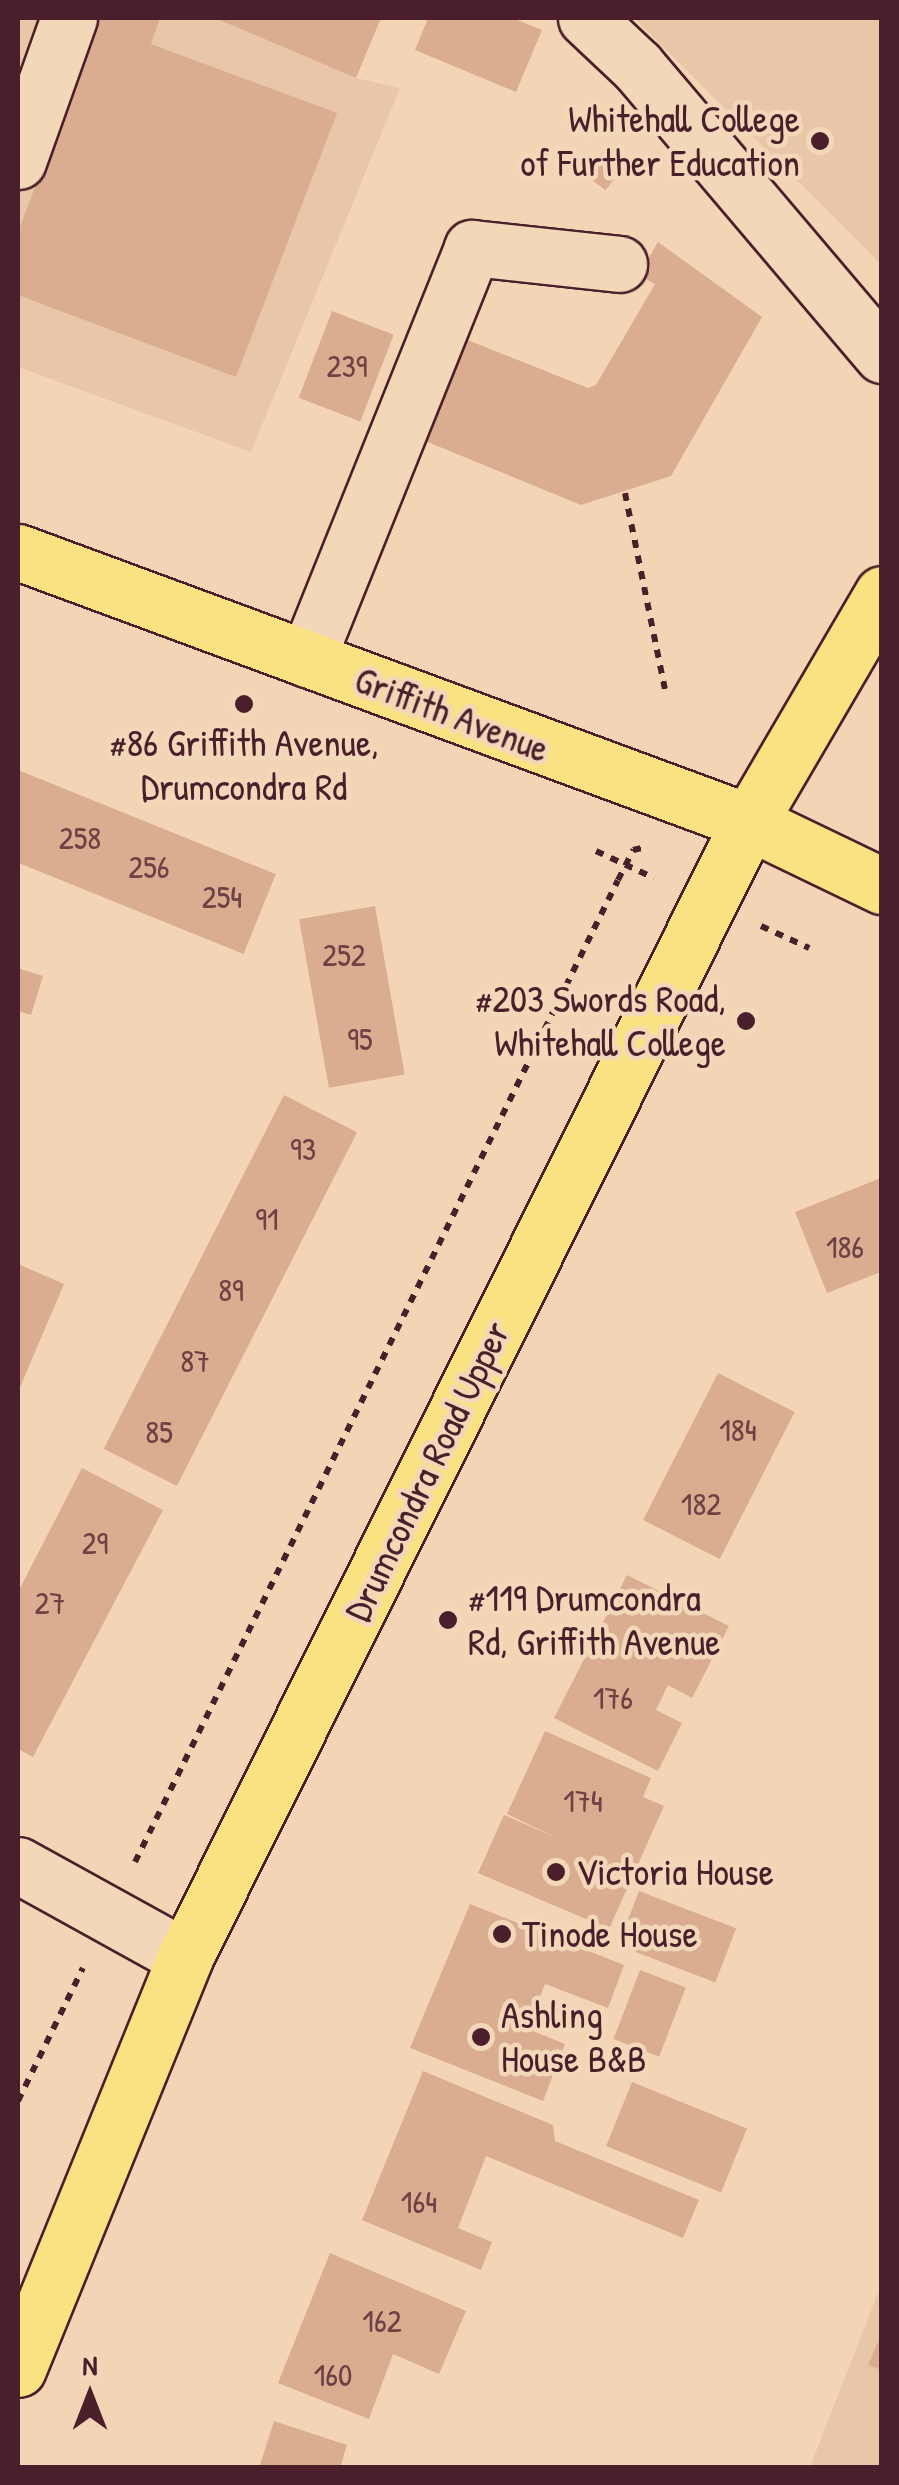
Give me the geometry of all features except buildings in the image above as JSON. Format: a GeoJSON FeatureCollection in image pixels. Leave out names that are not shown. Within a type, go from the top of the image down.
{"type":"FeatureCollection","features":[{"type":"Feature","properties":{"kind":"main road","name":"Griffith Avenue"},"geometry":{"type":"LineString","coordinates":[[18,552],[749,822],[882,886]]}},
{"type":"Feature","properties":{"kind":"main road","name":"Drumcondra Road Upper"},"geometry":{"type":"LineString","coordinates":[[18,2369],[184,1958],[749,822],[882,594]]}},
{"type":"Feature","properties":{"kind":"street"},"geometry":{"type":"LineString","coordinates":[[18,161],[69,18]]}},
{"type":"Feature","properties":{"kind":"street"},"geometry":{"type":"LineString","coordinates":[[586,18],[637,66],[882,355]]}},
{"type":"Feature","properties":{"kind":"street"},"geometry":{"type":"LineString","coordinates":[[307,660],[472,248],[619,264]]}},
{"type":"Feature","properties":{"kind":"street"},"geometry":{"type":"LineString","coordinates":[[18,1866],[184,1958]]}},
{"type":"Feature","properties":{"kind":"path"},"geometry":{"type":"LineString","coordinates":[[625,493],[665,689]]}},
{"type":"Feature","properties":{"kind":"path"},"geometry":{"type":"LineString","coordinates":[[18,2101],[633,850],[652,846]]}},
{"type":"Feature","properties":{"kind":"shaded area"},"geometry":{"type":"Polygon","coordinates":[[[18,18],[215,18],[356,78],[400,88],[251,452],[18,367],[18,18]]]}},
{"type":"Feature","properties":{"kind":"shaded area","name":"Whitehall College of Further Education"},"geometry":{"type":"Polygon","coordinates":[[[634,18],[881,18],[881,264],[634,18]]]}},
{"type":"Feature","properties":{"kind":"shaded area"},"geometry":{"type":"Polygon","coordinates":[[[881,2285],[881,2467],[810,2467],[881,2285]]]}},
{"type":"Feature","properties":{"kind":"place","name":"Whitehall College of Further Education"},"geometry":{"type":"Point","coordinates":[820,141]}},
{"type":"Feature","properties":{"kind":"place","name":"#86 Griffith Avenue, Drumcondra Rd"},"geometry":{"type":"Point","coordinates":[244,704]}},
{"type":"Feature","properties":{"kind":"place","name":"#203 Swords Road, Whitehall College"},"geometry":{"type":"Point","coordinates":[746,1021]}},
{"type":"Feature","properties":{"kind":"place","name":"#119 Drumcondra Rd, Griffith Avenue"},"geometry":{"type":"Point","coordinates":[448,1620]}},
{"type":"Feature","properties":{"kind":"place","name":"Victoria House"},"geometry":{"type":"Point","coordinates":[556,1872]}},
{"type":"Feature","properties":{"kind":"place","name":"Tinode House"},"geometry":{"type":"Point","coordinates":[502,1934]}},
{"type":"Feature","properties":{"kind":"place","name":"Ashling House B&B"},"geometry":{"type":"Point","coordinates":[481,2037]}}]}
